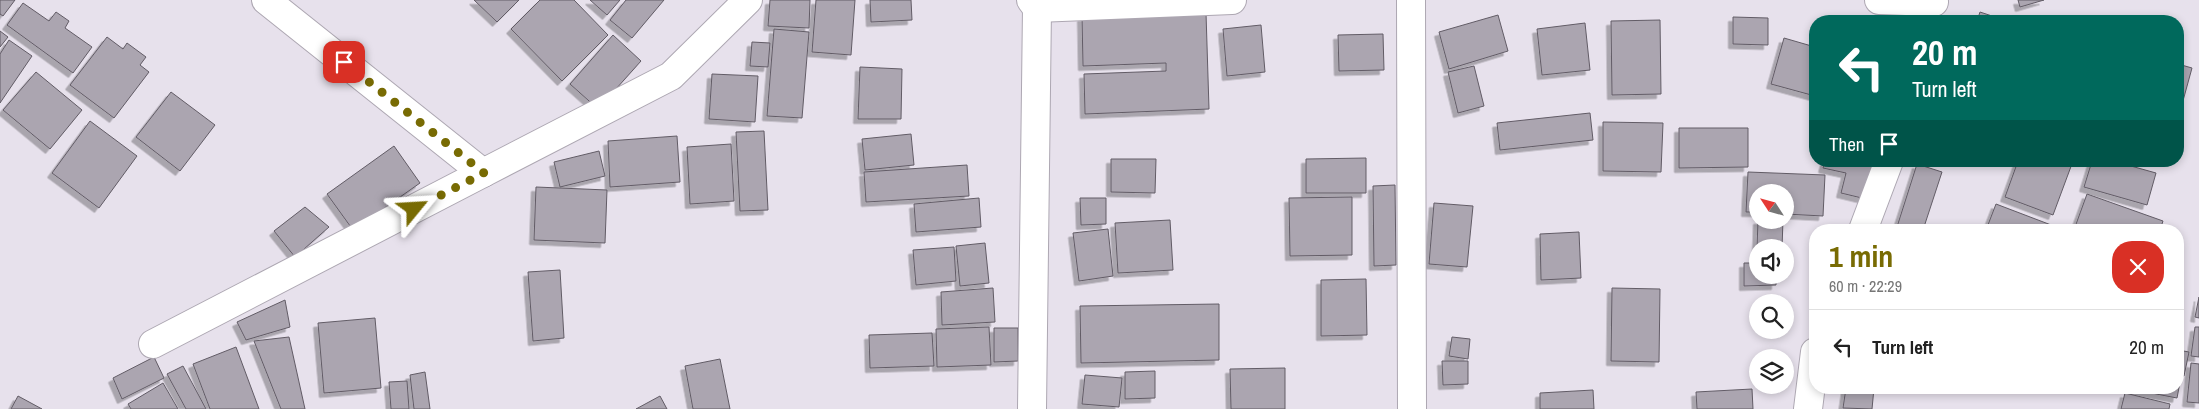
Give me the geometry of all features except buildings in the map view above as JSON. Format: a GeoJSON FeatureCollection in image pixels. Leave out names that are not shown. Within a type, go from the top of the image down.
{"type":"FeatureCollection","features":[{"type":"Feature","properties":{"kind":"street"},"geometry":{"type":"LineString","coordinates":[[266,0],[484,173]]}},
{"type":"Feature","properties":{"kind":"street"},"geometry":{"type":"LineString","coordinates":[[153,344],[671,76],[748,0]]}},
{"type":"Feature","properties":{"kind":"street"},"geometry":{"type":"LineString","coordinates":[[1032,409],[1034,4],[1232,0]]}},
{"type":"Feature","properties":{"kind":"street"},"geometry":{"type":"LineString","coordinates":[[1411,0],[1412,409]]}},
{"type":"Feature","properties":{"kind":"street"},"geometry":{"type":"LineString","coordinates":[[1879,0],[1933,8]]}},
{"type":"Feature","properties":{"kind":"street"},"geometry":{"type":"LineString","coordinates":[[1865,224],[1887,167]]}},
{"type":"Feature","properties":{"kind":"street"},"geometry":{"type":"LineString","coordinates":[[1808,409],[1810,394]]}},
{"type":"Feature","properties":{"kind":"route"},"geometry":{"type":"LineString","coordinates":[[344,62],[484,173],[414,209]]}}]}
